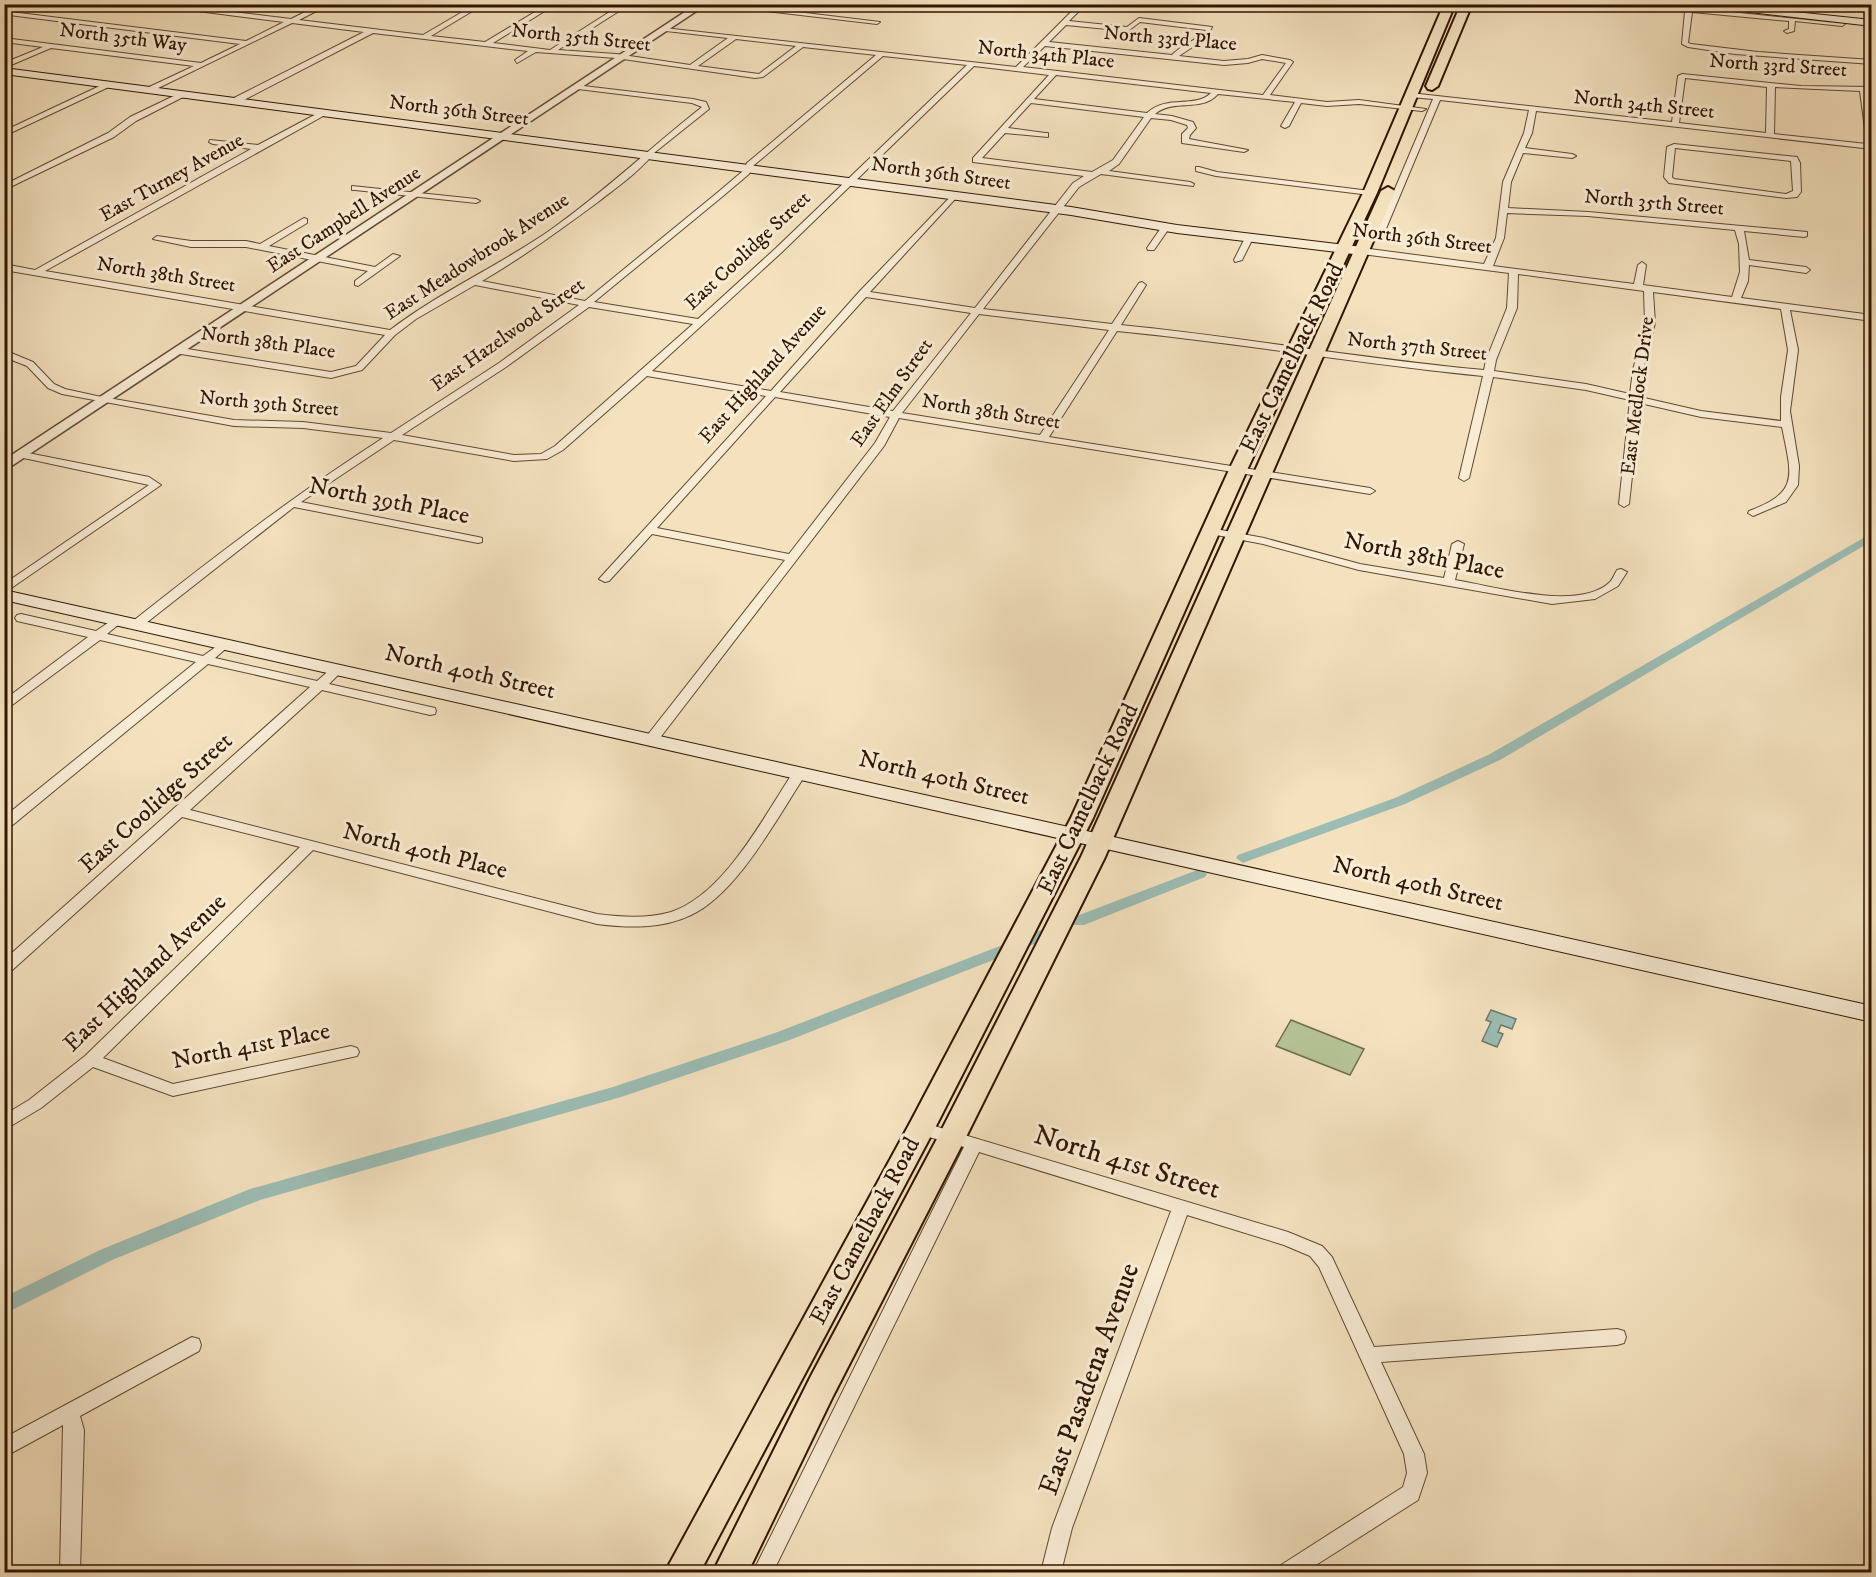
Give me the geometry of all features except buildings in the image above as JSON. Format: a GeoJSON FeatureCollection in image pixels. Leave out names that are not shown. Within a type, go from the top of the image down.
{"type":"FeatureCollection","features":[{"type":"Feature","properties":{"kind":"main road"},"geometry":{"type":"LineString","coordinates":[[1451,4],[1466,5]]}},
{"type":"Feature","properties":{"kind":"main road","name":"East Camelback Road"},"geometry":{"type":"LineString","coordinates":[[730,1572],[822,1386],[963,1141],[1051,942],[1101,841],[1261,473],[1317,354],[1370,232],[1402,168],[1415,104],[1430,52],[1451,4]]}},
{"type":"Feature","properties":{"kind":"main road","name":"East Camelback Road"},"geometry":{"type":"LineString","coordinates":[[682,1572],[921,1128],[1073,835],[1238,470],[1382,165],[1415,104],[1432,97],[1466,5]]}},
{"type":"Feature","properties":{"kind":"main road"},"geometry":{"type":"LineString","coordinates":[[1687,6],[1872,23]]}},
{"type":"Feature","properties":{"kind":"main road"},"geometry":{"type":"LineString","coordinates":[[1430,52],[1446,54]]}},
{"type":"Feature","properties":{"kind":"main road","name":"North 36th Street"},"geometry":{"type":"LineString","coordinates":[[4,71],[1057,209],[1166,227],[1362,251]]}},
{"type":"Feature","properties":{"kind":"main road"},"geometry":{"type":"LineString","coordinates":[[1382,165],[1402,168]]}},
{"type":"Feature","properties":{"kind":"main road","name":"North 40th Street"},"geometry":{"type":"LineString","coordinates":[[4,592],[224,645],[1872,1014]]}},
{"type":"Feature","properties":{"kind":"main road"},"geometry":{"type":"LineString","coordinates":[[1160,643],[1185,648]]}},
{"type":"Feature","properties":{"kind":"street","name":"North 35th Street"},"geometry":{"type":"LineString","coordinates":[[146,4],[551,52],[623,57],[761,76],[802,44]]}},
{"type":"Feature","properties":{"kind":"street"},"geometry":{"type":"LineString","coordinates":[[150,90],[327,4]]}},
{"type":"Feature","properties":{"kind":"street"},"geometry":{"type":"LineString","coordinates":[[400,9],[410,4]]}},
{"type":"Feature","properties":{"kind":"street"},"geometry":{"type":"LineString","coordinates":[[424,37],[481,4]]}},
{"type":"Feature","properties":{"kind":"street"},"geometry":{"type":"LineString","coordinates":[[487,44],[553,4]]}},
{"type":"Feature","properties":{"kind":"street"},"geometry":{"type":"LineString","coordinates":[[551,52],[627,4]]}},
{"type":"Feature","properties":{"kind":"street","name":"East Campbell Avenue"},"geometry":{"type":"LineString","coordinates":[[4,467],[703,4]]}},
{"type":"Feature","properties":{"kind":"street"},"geometry":{"type":"LineString","coordinates":[[709,4],[877,22]]}},
{"type":"Feature","properties":{"kind":"street"},"geometry":{"type":"LineString","coordinates":[[1018,69],[1046,44],[1083,4]]}},
{"type":"Feature","properties":{"kind":"street"},"geometry":{"type":"LineString","coordinates":[[1214,4],[1228,7],[1236,4]]}},
{"type":"Feature","properties":{"kind":"street"},"geometry":{"type":"LineString","coordinates":[[1654,6],[1687,6],[1842,24]]}},
{"type":"Feature","properties":{"kind":"street"},"geometry":{"type":"LineString","coordinates":[[1687,6],[1685,44],[1690,46],[1795,58],[1816,57],[1872,62]]}},
{"type":"Feature","properties":{"kind":"street"},"geometry":{"type":"LineString","coordinates":[[8,15],[27,8]]}},
{"type":"Feature","properties":{"kind":"street"},"geometry":{"type":"LineString","coordinates":[[8,15],[249,43]]}},
{"type":"Feature","properties":{"kind":"street"},"geometry":{"type":"LineString","coordinates":[[1787,31],[1791,30],[1792,19]]}},
{"type":"Feature","properties":{"kind":"street"},"geometry":{"type":"LineString","coordinates":[[1065,23],[1128,29],[1136,22],[1144,20],[1210,28],[1203,38],[1182,47],[1175,56]]}},
{"type":"Feature","properties":{"kind":"street","name":"North 34th Place"},"geometry":{"type":"LineString","coordinates":[[666,29],[1327,104],[1359,102],[1415,104]]}},
{"type":"Feature","properties":{"kind":"street"},"geometry":{"type":"LineString","coordinates":[[235,101],[371,31]]}},
{"type":"Feature","properties":{"kind":"street"},"geometry":{"type":"LineString","coordinates":[[690,68],[734,37]]}},
{"type":"Feature","properties":{"kind":"street","name":"North 35th Way"},"geometry":{"type":"LineString","coordinates":[[4,40],[202,65]]}},
{"type":"Feature","properties":{"kind":"street","name":"North 33rd Place"},"geometry":{"type":"LineString","coordinates":[[1046,44],[1224,63],[1262,57],[1290,62],[1265,97]]}},
{"type":"Feature","properties":{"kind":"street"},"geometry":{"type":"LineString","coordinates":[[4,66],[50,46]]}},
{"type":"Feature","properties":{"kind":"street"},"geometry":{"type":"LineString","coordinates":[[517,61],[535,50]]}},
{"type":"Feature","properties":{"kind":"street","name":"East Hazelwood Street"},"geometry":{"type":"LineString","coordinates":[[137,624],[235,545],[393,436],[520,353],[587,304],[679,230],[882,53]]}},
{"type":"Feature","properties":{"kind":"street","name":"East Coolidge Street"},"geometry":{"type":"LineString","coordinates":[[543,457],[559,447],[646,373],[972,64]]}},
{"type":"Feature","properties":{"kind":"street"},"geometry":{"type":"LineString","coordinates":[[1054,73],[976,160],[1089,174],[1101,172],[1190,184]]}},
{"type":"Feature","properties":{"kind":"street","name":"North 33rd Street"},"geometry":{"type":"LineString","coordinates":[[1675,125],[1682,76],[1771,85],[1867,88]]}},
{"type":"Feature","properties":{"kind":"street"},"geometry":{"type":"LineString","coordinates":[[4,134],[109,85]]}},
{"type":"Feature","properties":{"kind":"street"},"geometry":{"type":"LineString","coordinates":[[1770,135],[1771,85]]}},
{"type":"Feature","properties":{"kind":"street","name":"East Meadowbrook Avenue"},"geometry":{"type":"LineString","coordinates":[[349,372],[367,361],[392,333],[413,317],[475,282],[553,232],[616,184],[647,155],[706,107],[703,104],[578,87]]}},
{"type":"Feature","properties":{"kind":"street"},"geometry":{"type":"LineString","coordinates":[[1867,88],[1871,147]]}},
{"type":"Feature","properties":{"kind":"street"},"geometry":{"type":"LineString","coordinates":[[1101,172],[1116,162],[1150,115],[1162,106],[1204,102],[1213,97],[1217,91]]}},
{"type":"Feature","properties":{"kind":"street"},"geometry":{"type":"LineString","coordinates":[[4,188],[111,135],[133,119],[183,95]]}},
{"type":"Feature","properties":{"kind":"street","name":"North 34th Street"},"geometry":{"type":"LineString","coordinates":[[1432,97],[1871,147]]}},
{"type":"Feature","properties":{"kind":"street","name":"East Camelback Road"},"geometry":{"type":"LineString","coordinates":[[1402,168],[1432,97]]}},
{"type":"Feature","properties":{"kind":"street"},"geometry":{"type":"LineString","coordinates":[[1285,126],[1299,100]]}},
{"type":"Feature","properties":{"kind":"street"},"geometry":{"type":"LineString","coordinates":[[1029,101],[1172,118],[1190,124],[1192,128],[1184,138],[1190,143],[1244,150]]}},
{"type":"Feature","properties":{"kind":"street"},"geometry":{"type":"LineString","coordinates":[[1488,266],[1500,238],[1507,182],[1531,127],[1533,109]]}},
{"type":"Feature","properties":{"kind":"street","name":"East Turney Avenue"},"geometry":{"type":"LineString","coordinates":[[37,272],[322,113]]}},
{"type":"Feature","properties":{"kind":"street"},"geometry":{"type":"LineString","coordinates":[[1002,130],[1045,135]]}},
{"type":"Feature","properties":{"kind":"street"},"geometry":{"type":"LineString","coordinates":[[1720,145],[1719,133],[1725,130],[1730,141],[1725,147],[1720,145],[1671,147],[1668,177],[1672,181],[1794,195],[1797,192],[1794,159],[1720,145]]}},
{"type":"Feature","properties":{"kind":"street"},"geometry":{"type":"LineString","coordinates":[[213,142],[260,148]]}},
{"type":"Feature","properties":{"kind":"street"},"geometry":{"type":"LineString","coordinates":[[1520,150],[1572,156]]}},
{"type":"Feature","properties":{"kind":"street"},"geometry":{"type":"LineString","coordinates":[[1199,169],[1209,173],[1370,194]]}},
{"type":"Feature","properties":{"kind":"street","name":"East Elm Street"},"geometry":{"type":"LineString","coordinates":[[651,740],[880,444],[896,415],[1076,185],[1089,174]]}},
{"type":"Feature","properties":{"kind":"street"},"geometry":{"type":"LineString","coordinates":[[355,188],[476,201]]}},
{"type":"Feature","properties":{"kind":"street","name":"East Highland Avenue"},"geometry":{"type":"LineString","coordinates":[[605,579],[953,196]]}},
{"type":"Feature","properties":{"kind":"street","name":"North 35th Street"},"geometry":{"type":"LineString","coordinates":[[1502,210],[1588,214],[1804,234]]}},
{"type":"Feature","properties":{"kind":"street"},"geometry":{"type":"LineString","coordinates":[[261,247],[304,221]]}},
{"type":"Feature","properties":{"kind":"street"},"geometry":{"type":"LineString","coordinates":[[1151,248],[1166,227]]}},
{"type":"Feature","properties":{"kind":"street"},"geometry":{"type":"LineString","coordinates":[[1736,300],[1737,289],[1744,279],[1744,235],[1737,227]]}},
{"type":"Feature","properties":{"kind":"street"},"geometry":{"type":"LineString","coordinates":[[1238,260],[1249,238]]}},
{"type":"Feature","properties":{"kind":"street"},"geometry":{"type":"LineString","coordinates":[[157,239],[191,244],[234,243],[377,270]]}},
{"type":"Feature","properties":{"kind":"street","name":"North 36th Street"},"geometry":{"type":"LineString","coordinates":[[1362,251],[1872,318]]}},
{"type":"Feature","properties":{"kind":"street"},"geometry":{"type":"LineString","coordinates":[[358,283],[396,256]]}},
{"type":"Feature","properties":{"kind":"street"},"geometry":{"type":"LineString","coordinates":[[1743,262],[1806,270]]}},
{"type":"Feature","properties":{"kind":"street","name":"East Medlock Drive"},"geometry":{"type":"LineString","coordinates":[[1624,504],[1638,370],[1650,323],[1643,287],[1642,264]]}},
{"type":"Feature","properties":{"kind":"street","name":"North 38th Street"},"geometry":{"type":"LineString","coordinates":[[4,267],[392,333]]}},
{"type":"Feature","properties":{"kind":"street"},"geometry":{"type":"LineString","coordinates":[[1464,478],[1494,352],[1512,308],[1514,270]]}},
{"type":"Feature","properties":{"kind":"street"},"geometry":{"type":"LineString","coordinates":[[475,282],[587,304],[701,322]]}},
{"type":"Feature","properties":{"kind":"street"},"geometry":{"type":"LineString","coordinates":[[1043,439],[1142,285]]}},
{"type":"Feature","properties":{"kind":"street","name":"North 37th Street"},"geometry":{"type":"LineString","coordinates":[[862,294],[977,311],[1317,354],[1560,382],[1701,414],[1787,425]]}},
{"type":"Feature","properties":{"kind":"street"},"geometry":{"type":"LineString","coordinates":[[1753,513],[1773,506],[1788,494],[1793,486],[1785,402],[1792,365],[1793,342],[1785,307]]}},
{"type":"Feature","properties":{"kind":"street","name":"North 38th Place"},"geometry":{"type":"LineString","coordinates":[[181,351],[309,373],[331,375],[349,372]]}},
{"type":"Feature","properties":{"kind":"street","name":"North 39th Street"},"geometry":{"type":"LineString","coordinates":[[4,353],[30,364],[51,386],[62,391],[106,401],[234,423],[338,428],[514,458],[543,457]]}},
{"type":"Feature","properties":{"kind":"street"},"geometry":{"type":"LineString","coordinates":[[4,364],[20,359]]}},
{"type":"Feature","properties":{"kind":"street","name":"North 38th Street"},"geometry":{"type":"LineString","coordinates":[[646,373],[1261,473]]}},
{"type":"Feature","properties":{"kind":"street"},"geometry":{"type":"LineString","coordinates":[[4,592],[156,485],[149,480],[22,455]]}},
{"type":"Feature","properties":{"kind":"street","name":"East Camelback Road"},"geometry":{"type":"LineString","coordinates":[[1261,473],[1370,491]]}},
{"type":"Feature","properties":{"kind":"street","name":"North 39th Place"},"geometry":{"type":"LineString","coordinates":[[293,504],[478,540]]}},
{"type":"Feature","properties":{"kind":"street"},"geometry":{"type":"LineString","coordinates":[[650,530],[793,558]]}},
{"type":"Feature","properties":{"kind":"street","name":"North 38th Place"},"geometry":{"type":"LineString","coordinates":[[1210,531],[1359,567],[1545,600],[1591,597],[1614,584],[1621,572]]}},
{"type":"Feature","properties":{"kind":"street"},"geometry":{"type":"LineString","coordinates":[[1449,583],[1458,544]]}},
{"type":"Feature","properties":{"kind":"street","name":"North 40th Street"},"geometry":{"type":"LineString","coordinates":[[21,618],[430,711]]}},
{"type":"Feature","properties":{"kind":"street"},"geometry":{"type":"LineString","coordinates":[[6,703],[113,619]]}},
{"type":"Feature","properties":{"kind":"street"},"geometry":{"type":"LineString","coordinates":[[4,825],[224,645]]}},
{"type":"Feature","properties":{"kind":"street","name":"East Coolidge Street"},"geometry":{"type":"LineString","coordinates":[[4,969],[338,670]]}},
{"type":"Feature","properties":{"kind":"street","name":"North 40th Place"},"geometry":{"type":"LineString","coordinates":[[180,812],[597,919],[628,923],[660,920],[688,910],[710,896],[732,870],[800,774]]}},
{"type":"Feature","properties":{"kind":"street","name":"East Highland Avenue"},"geometry":{"type":"LineString","coordinates":[[4,1124],[35,1104],[91,1060],[310,845]]}},
{"type":"Feature","properties":{"kind":"street","name":"North 41st Place"},"geometry":{"type":"LineString","coordinates":[[91,1060],[173,1090],[351,1052]]}},
{"type":"Feature","properties":{"kind":"street","name":"North 41st Street"},"geometry":{"type":"LineString","coordinates":[[921,1128],[1296,1242],[1316,1251],[1334,1276],[1370,1355]]}},
{"type":"Feature","properties":{"kind":"street","name":"East Camelback Road"},"geometry":{"type":"LineString","coordinates":[[763,1572],[963,1141]]}},
{"type":"Feature","properties":{"kind":"street","name":"East Pasadena Avenue"},"geometry":{"type":"LineString","coordinates":[[1052,1572],[1062,1528],[1182,1207]]}},
{"type":"Feature","properties":{"kind":"street"},"geometry":{"type":"LineString","coordinates":[[1288,1572],[1411,1493],[1417,1473],[1414,1454],[1370,1355],[1617,1337]]}},
{"type":"Feature","properties":{"kind":"street"},"geometry":{"type":"LineString","coordinates":[[4,1448],[192,1345]]}},
{"type":"Feature","properties":{"kind":"street"},"geometry":{"type":"LineString","coordinates":[[69,1413],[74,1430],[70,1572]]}},
{"type":"Feature","properties":{"kind":"green space"},"geometry":{"type":"Polygon","coordinates":[[[1291,1020],[1364,1049],[1350,1075],[1276,1046],[1291,1020]]]}},
{"type":"Feature","properties":{"kind":"water"},"geometry":{"type":"Polygon","coordinates":[[[1491,1010],[1516,1019],[1512,1029],[1501,1025],[1498,1032],[1503,1034],[1497,1047],[1482,1041],[1491,1022],[1486,1020],[1491,1010]]]}},
{"type":"Feature","properties":{"kind":"waterway"},"geometry":{"type":"LineString","coordinates":[[1243,858],[1400,801],[1495,757],[1872,536]]}},
{"type":"Feature","properties":{"kind":"waterway"},"geometry":{"type":"LineString","coordinates":[[1079,921],[1200,874]]}},
{"type":"Feature","properties":{"kind":"waterway"},"geometry":{"type":"LineString","coordinates":[[4,1306],[106,1255],[256,1194],[615,1093],[781,1037],[1057,929]]}}]}
